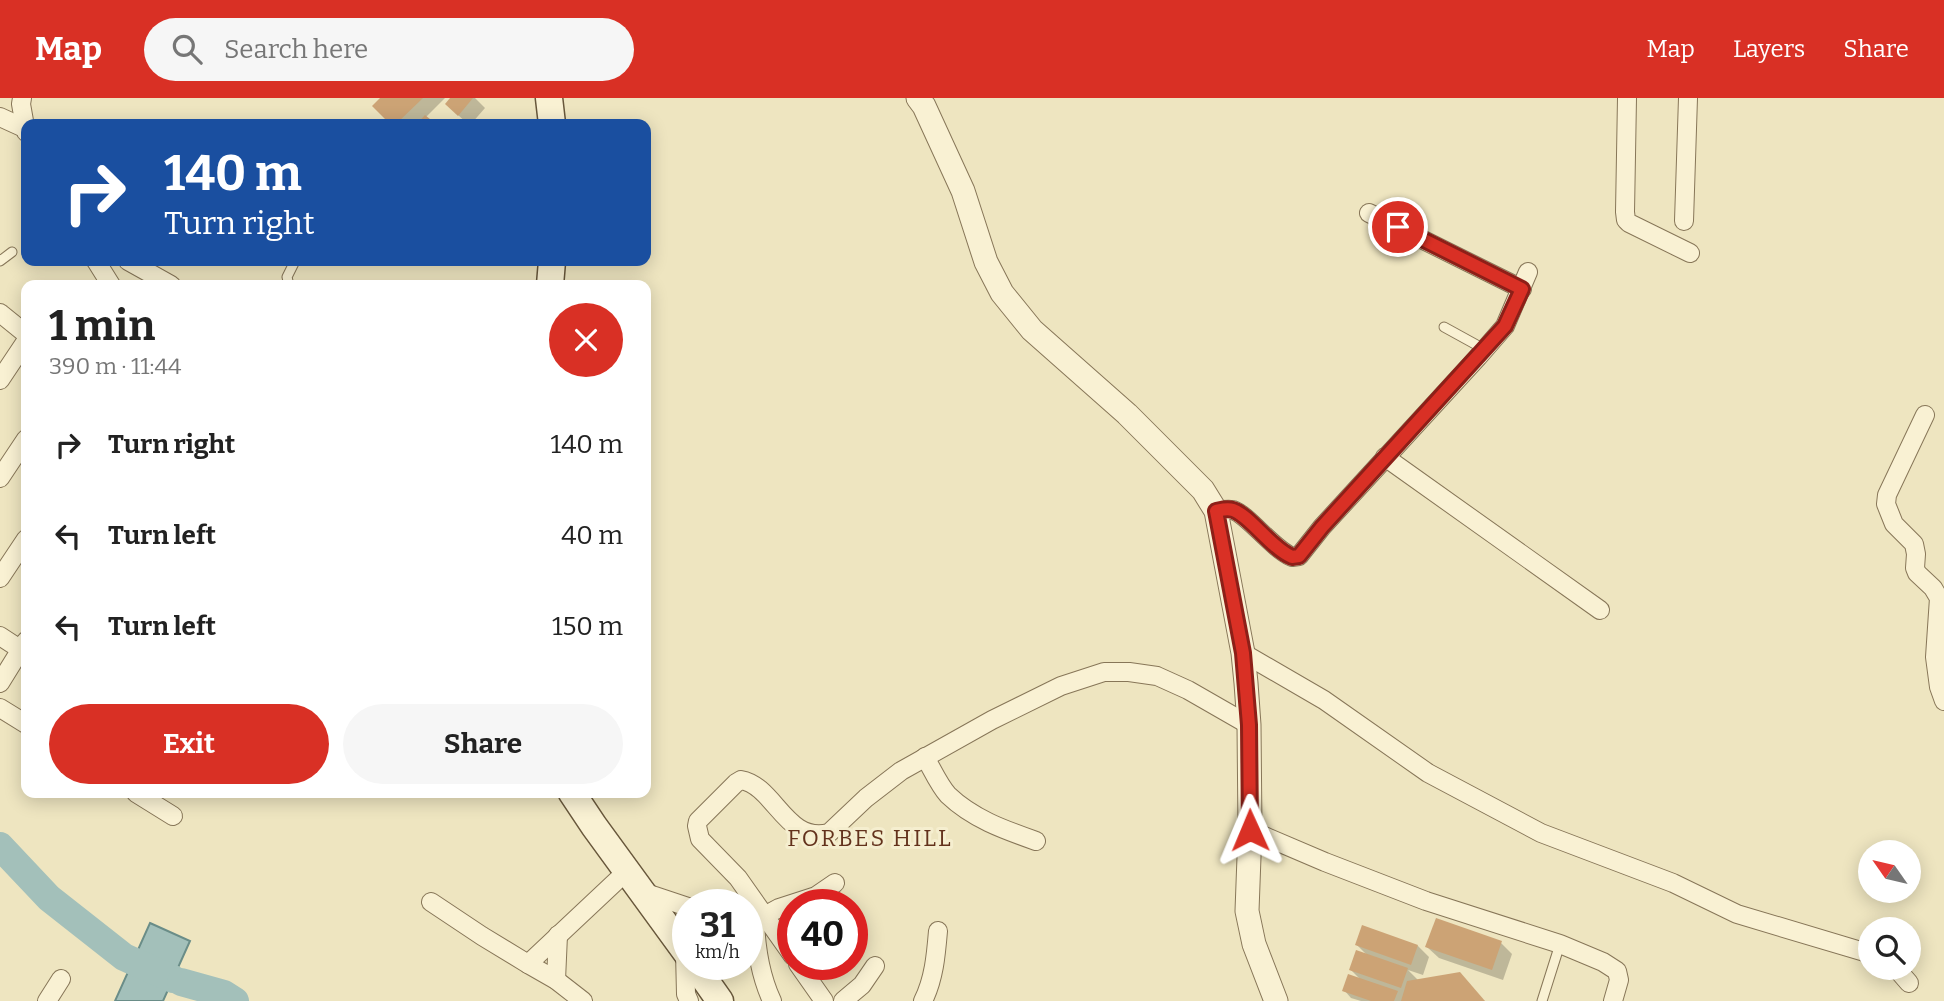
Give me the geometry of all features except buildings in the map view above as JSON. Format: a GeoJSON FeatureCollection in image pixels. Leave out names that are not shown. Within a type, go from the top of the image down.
{"type":"FeatureCollection","features":[{"type":"Feature","properties":{"kind":"main road"},"geometry":{"type":"LineString","coordinates":[[549,98],[551,119]]}},
{"type":"Feature","properties":{"kind":"main road"},"geometry":{"type":"LineString","coordinates":[[576,798],[672,933]]}},
{"type":"Feature","properties":{"kind":"main road"},"geometry":{"type":"LineString","coordinates":[[705,980],[720,1001]]}},
{"type":"Feature","properties":{"kind":"street"},"geometry":{"type":"LineString","coordinates":[[22,98],[20,104],[23,119]]}},
{"type":"Feature","properties":{"kind":"street"},"geometry":{"type":"LineString","coordinates":[[918,98],[964,191],[986,262],[1002,293],[1032,330],[1127,414],[1203,489],[1216,511],[1243,653],[1249,725],[1250,830],[1247,911],[1254,944],[1276,1001]]}},
{"type":"Feature","properties":{"kind":"street"},"geometry":{"type":"LineString","coordinates":[[1627,98],[1626,219],[1629,223],[1690,253]]}},
{"type":"Feature","properties":{"kind":"street"},"geometry":{"type":"LineString","coordinates":[[1684,221],[1688,98]]}},
{"type":"Feature","properties":{"kind":"street"},"geometry":{"type":"LineString","coordinates":[[0,117],[21,128]]}},
{"type":"Feature","properties":{"kind":"street"},"geometry":{"type":"LineString","coordinates":[[1216,511],[1229,509],[1240,513],[1283,552],[1295,557],[1505,326],[1525,281],[1369,213]]}},
{"type":"Feature","properties":{"kind":"street"},"geometry":{"type":"LineString","coordinates":[[137,266],[162,280]]}},
{"type":"Feature","properties":{"kind":"street"},"geometry":{"type":"LineString","coordinates":[[0,313],[21,330]]}},
{"type":"Feature","properties":{"kind":"street"},"geometry":{"type":"LineString","coordinates":[[0,380],[21,348]]}},
{"type":"Feature","properties":{"kind":"street"},"geometry":{"type":"LineString","coordinates":[[1925,415],[1887,495],[1886,504],[1894,524],[1913,544],[1916,554],[1914,568],[1939,598],[1935,657],[1944,701]]}},
{"type":"Feature","properties":{"kind":"street"},"geometry":{"type":"LineString","coordinates":[[0,478],[21,446]]}},
{"type":"Feature","properties":{"kind":"street"},"geometry":{"type":"LineString","coordinates":[[1385,457],[1600,610]]}},
{"type":"Feature","properties":{"kind":"street"},"geometry":{"type":"LineString","coordinates":[[0,578],[21,546]]}},
{"type":"Feature","properties":{"kind":"street"},"geometry":{"type":"LineString","coordinates":[[0,636],[21,646]]}},
{"type":"Feature","properties":{"kind":"street"},"geometry":{"type":"LineString","coordinates":[[0,683],[21,652]]}},
{"type":"Feature","properties":{"kind":"street"},"geometry":{"type":"LineString","coordinates":[[1243,653],[1324,700],[1429,773],[1542,833],[1673,883],[1737,914],[1858,950]]}},
{"type":"Feature","properties":{"kind":"street"},"geometry":{"type":"LineString","coordinates":[[743,889],[738,878],[700,839],[696,826],[703,815],[741,780],[753,785],[794,826],[808,834],[829,833],[874,791],[901,771],[992,720],[1061,686],[1104,672],[1157,676],[1188,690],[1249,725]]}},
{"type":"Feature","properties":{"kind":"street"},"geometry":{"type":"LineString","coordinates":[[0,708],[21,721]]}},
{"type":"Feature","properties":{"kind":"street"},"geometry":{"type":"LineString","coordinates":[[925,757],[947,793],[967,810],[983,820],[1037,841]]}},
{"type":"Feature","properties":{"kind":"street"},"geometry":{"type":"LineString","coordinates":[[144,798],[173,816]]}},
{"type":"Feature","properties":{"kind":"street"},"geometry":{"type":"LineString","coordinates":[[1250,830],[1426,901],[1560,944],[1603,962],[1617,971],[1619,980],[1613,1001]]}},
{"type":"Feature","properties":{"kind":"street"},"geometry":{"type":"LineString","coordinates":[[528,964],[558,935],[635,882],[672,899]]}},
{"type":"Feature","properties":{"kind":"street"},"geometry":{"type":"LineString","coordinates":[[763,915],[816,896],[835,883]]}},
{"type":"Feature","properties":{"kind":"street"},"geometry":{"type":"LineString","coordinates":[[431,902],[556,980],[583,1001]]}},
{"type":"Feature","properties":{"kind":"street"},"geometry":{"type":"LineString","coordinates":[[763,925],[777,940]]}},
{"type":"Feature","properties":{"kind":"street"},"geometry":{"type":"LineString","coordinates":[[923,1001],[929,989],[935,963],[938,931]]}},
{"type":"Feature","properties":{"kind":"street"},"geometry":{"type":"LineString","coordinates":[[556,980],[558,935]]}},
{"type":"Feature","properties":{"kind":"street"},"geometry":{"type":"LineString","coordinates":[[843,1001],[862,985],[875,966]]}},
{"type":"Feature","properties":{"kind":"street"},"geometry":{"type":"LineString","coordinates":[[763,978],[772,1001]]}},
{"type":"Feature","properties":{"kind":"street"},"geometry":{"type":"LineString","coordinates":[[47,1001],[61,979]]}},
{"type":"Feature","properties":{"kind":"street"},"geometry":{"type":"LineString","coordinates":[[687,980],[686,994],[689,1001]]}},
{"type":"Feature","properties":{"kind":"street"},"geometry":{"type":"LineString","coordinates":[[809,980],[824,1001]]}},
{"type":"Feature","properties":{"kind":"lane"},"geometry":{"type":"LineString","coordinates":[[0,261],[12,252]]}},
{"type":"Feature","properties":{"kind":"lane"},"geometry":{"type":"LineString","coordinates":[[1444,327],[1484,349]]}},
{"type":"Feature","properties":{"kind":"lane"},"geometry":{"type":"LineString","coordinates":[[1542,1001],[1560,944]]}},
{"type":"Feature","properties":{"kind":"water"},"geometry":{"type":"Polygon","coordinates":[[[150,923],[190,941],[163,1001],[115,1001],[150,923]]]}},
{"type":"Feature","properties":{"kind":"waterway"},"geometry":{"type":"LineString","coordinates":[[0,846],[49,898],[124,957],[173,979]]}},
{"type":"Feature","properties":{"kind":"waterway"},"geometry":{"type":"LineString","coordinates":[[173,979],[181,982]]}},
{"type":"Feature","properties":{"kind":"waterway"},"geometry":{"type":"LineString","coordinates":[[181,982],[224,994],[235,1001]]}},
{"type":"Feature","properties":{"kind":"district","name":"FORBES HILL"},"geometry":{"type":"Point","coordinates":[870,838]}},
{"type":"Feature","properties":{"kind":"route"},"geometry":{"type":"LineString","coordinates":[[1250,830],[1249,725],[1243,653],[1216,511],[1229,509],[1240,513],[1283,552],[1292,557],[1299,556],[1322,527],[1505,326],[1522,289],[1398,227]]}}]}
